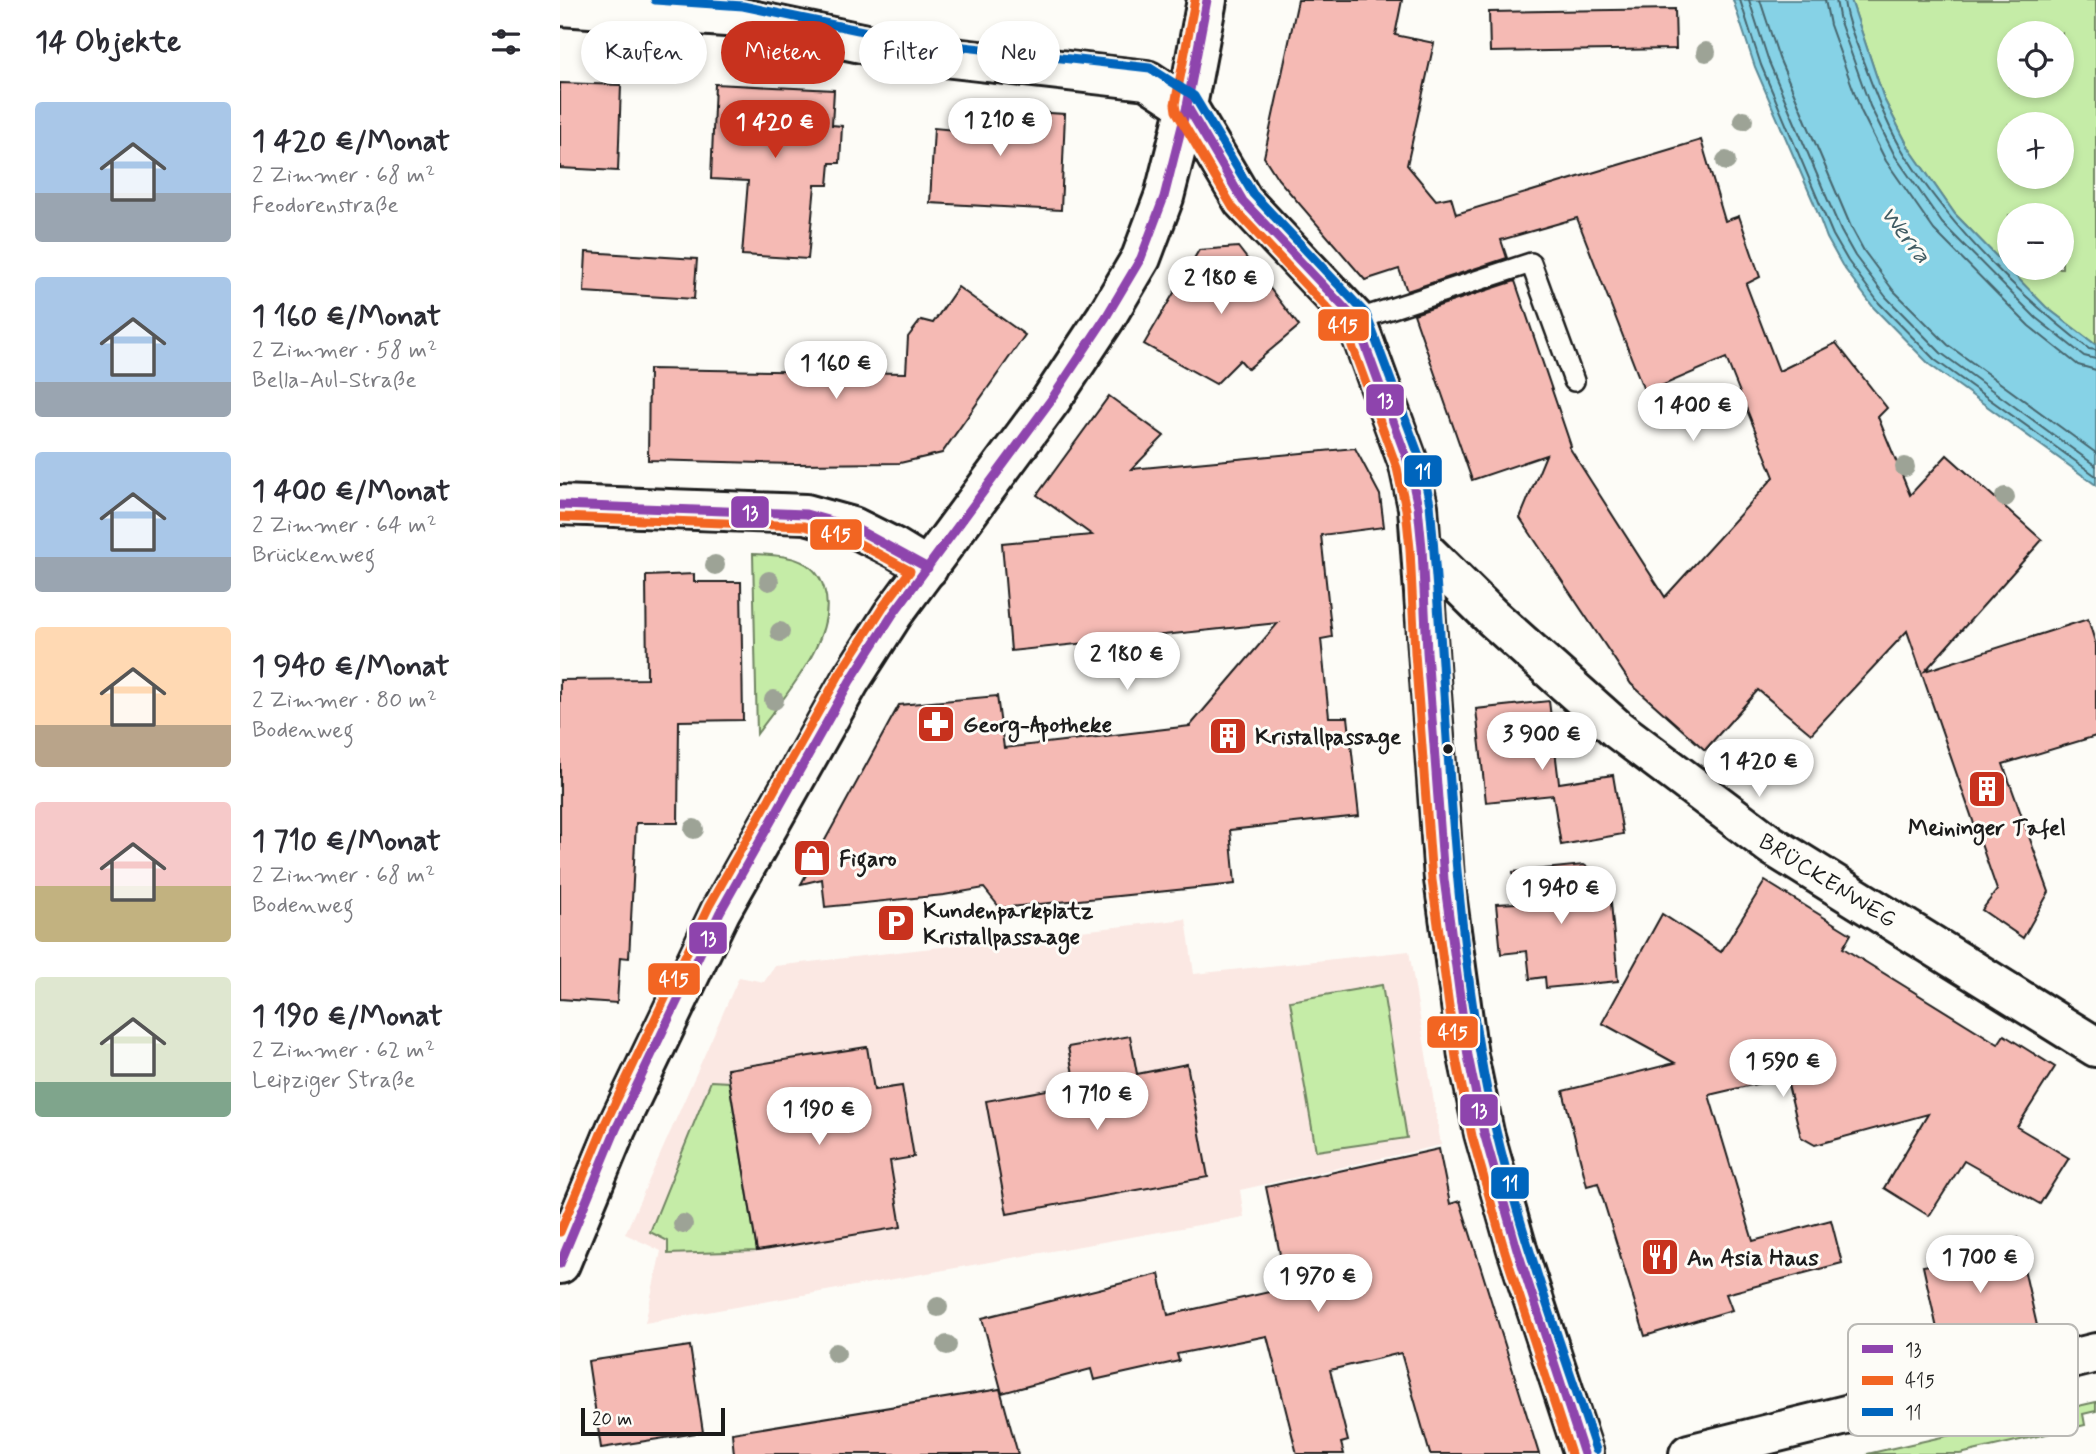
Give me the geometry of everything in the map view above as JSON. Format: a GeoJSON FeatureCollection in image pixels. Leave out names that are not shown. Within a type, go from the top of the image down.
{"type":"FeatureCollection","features":[{"type":"Feature","properties":{"kind":"street"},"geometry":{"type":"LineString","coordinates":[[560,1264],[616,1129],[720,912],[850,681],[893,614],[1051,400],[1141,258],[1164,197],[1187,106],[1207,0]]}},
{"type":"Feature","properties":{"kind":"street"},"geometry":{"type":"LineString","coordinates":[[560,6],[741,18],[909,53],[1147,80],[1187,106],[1243,201],[1356,320],[1409,465],[1418,507],[1444,879],[1468,1056],[1484,1133],[1517,1249],[1584,1454]]}},
{"type":"Feature","properties":{"kind":"street"},"geometry":{"type":"LineString","coordinates":[[560,505],[806,514],[853,527],[928,568]]}},
{"type":"Feature","properties":{"kind":"street","name":"BRÜCKENWEG"},"geometry":{"type":"LineString","coordinates":[[1422,548],[1492,617],[1617,729],[1771,845],[2096,1047]]}},
{"type":"Feature","properties":{"kind":"street"},"geometry":{"type":"LineString","coordinates":[[2078,1357],[2096,1353]]}},
{"type":"Feature","properties":{"kind":"street"},"geometry":{"type":"LineString","coordinates":[[1689,1454],[1848,1415]]}},
{"type":"Feature","properties":{"kind":"lane"},"geometry":{"type":"LineString","coordinates":[[1356,320],[1531,263],[1574,382]]}},
{"type":"Feature","properties":{"kind":"shaded area"},"geometry":{"type":"Polygon","coordinates":[[[1186,919],[1194,974],[1409,951],[1441,1145],[1240,1190],[1244,1217],[645,1323],[661,1251],[625,1234],[739,977],[764,982],[775,966],[1186,919]]]}},
{"type":"Feature","properties":{"kind":"green space"},"geometry":{"type":"Polygon","coordinates":[[[1851,0],[2096,0],[2096,345],[2046,307],[2020,280],[2074,280],[2074,203],[1997,203],[1997,257],[1955,214],[1909,148],[1884,99],[1851,0]]]}},
{"type":"Feature","properties":{"kind":"green space"},"geometry":{"type":"Polygon","coordinates":[[[753,554],[775,555],[805,563],[819,577],[827,606],[824,626],[807,665],[757,734],[753,554]]]}},
{"type":"Feature","properties":{"kind":"green space"},"geometry":{"type":"Polygon","coordinates":[[[1382,985],[1407,1138],[1316,1151],[1290,1001],[1382,985]]]}},
{"type":"Feature","properties":{"kind":"green space"},"geometry":{"type":"Polygon","coordinates":[[[711,1081],[729,1082],[757,1251],[668,1254],[668,1241],[650,1232],[711,1081]]]}},
{"type":"Feature","properties":{"kind":"green space"},"geometry":{"type":"Polygon","coordinates":[[[2096,1402],[2096,1411],[2083,1414],[2085,1425],[2078,1427],[2078,1406],[2096,1402]]]}},
{"type":"Feature","properties":{"kind":"green space"},"geometry":{"type":"Polygon","coordinates":[[[1946,1436],[2038,1436],[1960,1454],[1867,1454],[1946,1436]]]}},
{"type":"Feature","properties":{"kind":"water","name":"Werra"},"geometry":{"type":"Polygon","coordinates":[[[1733,0],[1851,0],[1884,99],[1909,148],[1955,214],[1997,257],[1997,280],[2020,280],[2046,307],[2096,345],[2096,485],[1930,365],[1874,308],[1842,265],[1827,238],[1755,67],[1733,0]]]}},
{"type":"Feature","properties":{"kind":"building"},"geometry":{"type":"Polygon","coordinates":[[[1298,0],[1402,0],[1395,35],[1434,43],[1407,165],[1436,200],[1451,197],[1456,214],[1701,140],[1725,221],[1739,216],[1760,277],[1746,284],[1779,371],[1836,343],[1887,408],[1878,417],[1910,495],[1947,455],[2042,540],[1925,671],[2088,619],[2096,645],[2096,736],[2003,764],[2049,892],[2023,938],[1982,910],[1997,890],[1907,631],[1811,734],[1758,690],[1705,750],[1631,684],[1520,518],[1546,455],[1472,480],[1414,314],[1515,281],[1571,446],[1569,447],[1665,597],[1774,477],[1726,358],[1645,393],[1577,218],[1501,240],[1507,258],[1407,291],[1399,269],[1365,280],[1278,179],[1264,157],[1298,0]]]}},
{"type":"Feature","properties":{"kind":"building"},"geometry":{"type":"Polygon","coordinates":[[[1675,9],[1676,49],[1490,52],[1489,12],[1675,9]]]}},
{"type":"Feature","properties":{"kind":"building"},"geometry":{"type":"Polygon","coordinates":[[[560,83],[621,85],[618,171],[560,168],[560,83]]]}},
{"type":"Feature","properties":{"kind":"building"},"geometry":{"type":"Polygon","coordinates":[[[715,84],[834,90],[832,125],[842,126],[840,163],[830,163],[828,185],[815,185],[808,259],[742,255],[748,181],[711,179],[715,84]]]}},
{"type":"Feature","properties":{"kind":"building"},"geometry":{"type":"Polygon","coordinates":[[[990,102],[1033,104],[1033,112],[1065,114],[1061,210],[930,203],[934,128],[955,130],[956,107],[990,109],[990,102]]]}},
{"type":"Feature","properties":{"kind":"building"},"geometry":{"type":"Polygon","coordinates":[[[1238,247],[1299,326],[1248,369],[1240,360],[1216,384],[1144,344],[1199,250],[1238,247]]]}},
{"type":"Feature","properties":{"kind":"building"},"geometry":{"type":"Polygon","coordinates":[[[586,252],[697,259],[694,299],[584,292],[586,252]]]}},
{"type":"Feature","properties":{"kind":"building"},"geometry":{"type":"Polygon","coordinates":[[[958,287],[1025,335],[942,453],[900,463],[795,464],[648,460],[649,369],[906,373],[908,337],[921,320],[933,323],[958,287]]]}},
{"type":"Feature","properties":{"kind":"building","name":"Kristallpassage"},"geometry":{"type":"Polygon","coordinates":[[[1109,396],[1164,436],[1132,469],[1355,448],[1380,495],[1384,527],[1321,535],[1332,637],[1321,639],[1329,717],[1348,717],[1359,816],[1230,830],[1235,884],[1000,908],[984,888],[944,895],[825,907],[822,879],[801,884],[899,705],[997,696],[1004,748],[1190,726],[1278,623],[1011,651],[1002,543],[1092,535],[1037,495],[1109,396]]]}},
{"type":"Feature","properties":{"kind":"building"},"geometry":{"type":"Polygon","coordinates":[[[694,574],[694,582],[741,582],[743,720],[679,721],[678,823],[636,823],[629,958],[620,957],[617,1003],[560,999],[560,680],[647,679],[646,576],[694,574]]]}},
{"type":"Feature","properties":{"kind":"building"},"geometry":{"type":"Polygon","coordinates":[[[1549,701],[1559,783],[1613,775],[1623,834],[1561,845],[1553,795],[1486,802],[1476,709],[1549,701]]]}},
{"type":"Feature","properties":{"kind":"building"},"geometry":{"type":"Polygon","coordinates":[[[1584,865],[1609,880],[1618,981],[1546,988],[1545,977],[1530,979],[1527,951],[1501,954],[1496,904],[1516,903],[1513,872],[1584,865]]]}},
{"type":"Feature","properties":{"kind":"building"},"geometry":{"type":"Polygon","coordinates":[[[1765,881],[1851,934],[1843,948],[1998,1044],[2004,1035],[2055,1067],[2017,1127],[2069,1158],[2040,1204],[1964,1161],[1929,1216],[1884,1188],[1928,1114],[1815,1145],[1801,1137],[1786,1077],[1709,1095],[1753,1241],[1831,1220],[1842,1263],[1726,1294],[1732,1310],[1645,1336],[1598,1183],[1587,1186],[1563,1091],[1675,1063],[1602,1023],[1662,914],[1721,952],[1765,881]]]}},
{"type":"Feature","properties":{"kind":"building"},"geometry":{"type":"Polygon","coordinates":[[[1130,1036],[1137,1074],[1187,1064],[1208,1177],[1007,1214],[986,1101],[1075,1085],[1068,1047],[1130,1036]]]}},
{"type":"Feature","properties":{"kind":"building"},"geometry":{"type":"Polygon","coordinates":[[[867,1047],[874,1090],[902,1086],[914,1157],[890,1161],[901,1227],[757,1251],[727,1069],[867,1047]]]}},
{"type":"Feature","properties":{"kind":"building"},"geometry":{"type":"Polygon","coordinates":[[[1439,1149],[1450,1204],[1460,1201],[1539,1454],[1430,1454],[1401,1353],[1330,1370],[1348,1441],[1341,1443],[1344,1454],[1297,1454],[1267,1336],[1177,1354],[1179,1361],[1094,1380],[1091,1369],[1002,1393],[982,1318],[1159,1274],[1168,1315],[1287,1288],[1266,1187],[1439,1149]]]}},
{"type":"Feature","properties":{"kind":"building"},"geometry":{"type":"Polygon","coordinates":[[[2017,1238],[2037,1324],[1936,1324],[1923,1266],[1930,1265],[1928,1258],[2017,1238]]]}},
{"type":"Feature","properties":{"kind":"building"},"geometry":{"type":"Polygon","coordinates":[[[690,1346],[703,1432],[601,1448],[588,1361],[690,1346]]]}},
{"type":"Feature","properties":{"kind":"building"},"geometry":{"type":"Polygon","coordinates":[[[1000,1389],[1018,1454],[734,1454],[732,1433],[1000,1389]]]}},
{"type":"Feature","properties":{"kind":"transit line","name":"11"},"geometry":{"type":"LineString","coordinates":[[655,0],[743,6],[911,41],[1150,68],[1194,96],[1253,194],[1366,314],[1421,461],[1430,504],[1455,848],[1470,985],[1490,1104],[1530,1254],[1596,1450]]}},
{"type":"Feature","properties":{"kind":"transit line","name":"415"},"geometry":{"type":"LineString","coordinates":[[1195,0],[1175,104],[1176,111],[1233,208],[1345,327],[1397,468],[1406,509],[1410,549],[1432,880],[1456,1058],[1472,1136],[1505,1252],[1571,1454]]}},
{"type":"Feature","properties":{"kind":"transit line","name":"13"},"geometry":{"type":"LineString","coordinates":[[560,1264],[616,1129],[720,912],[850,681],[893,614],[1051,400],[1141,258],[1164,197],[1187,106],[1207,0]]}},
{"type":"Feature","properties":{"kind":"transit line","name":"13"},"geometry":{"type":"LineString","coordinates":[[1187,106],[1243,201],[1356,320],[1409,465],[1418,507],[1422,548],[1444,879],[1468,1056],[1484,1133],[1517,1249],[1584,1454]]}},
{"type":"Feature","properties":{"kind":"transit line","name":"13"},"geometry":{"type":"LineString","coordinates":[[560,505],[806,514],[853,527],[928,568]]}},
{"type":"Feature","properties":{"kind":"transit line","name":"415"},"geometry":{"type":"LineString","coordinates":[[560,517],[804,526],[849,538],[910,571],[839,675],[709,906],[605,1124],[560,1232]]}},
{"type":"Feature","properties":{"kind":"place","name":"Georg-Apotheke"},"geometry":{"type":"Point","coordinates":[936,724]}},
{"type":"Feature","properties":{"kind":"place","name":"Kristallpassage"},"geometry":{"type":"Point","coordinates":[1228,736]}},
{"type":"Feature","properties":{"kind":"place","name":"Meininger Tafel"},"geometry":{"type":"Point","coordinates":[1987,789]}},
{"type":"Feature","properties":{"kind":"place","name":"Figaro"},"geometry":{"type":"Point","coordinates":[812,858]}},
{"type":"Feature","properties":{"kind":"place","name":"Kundenparkplatz Kristallpassaage"},"geometry":{"type":"Point","coordinates":[896,923]}},
{"type":"Feature","properties":{"kind":"place","name":"An Asia Haus"},"geometry":{"type":"Point","coordinates":[1660,1257]}}]}
